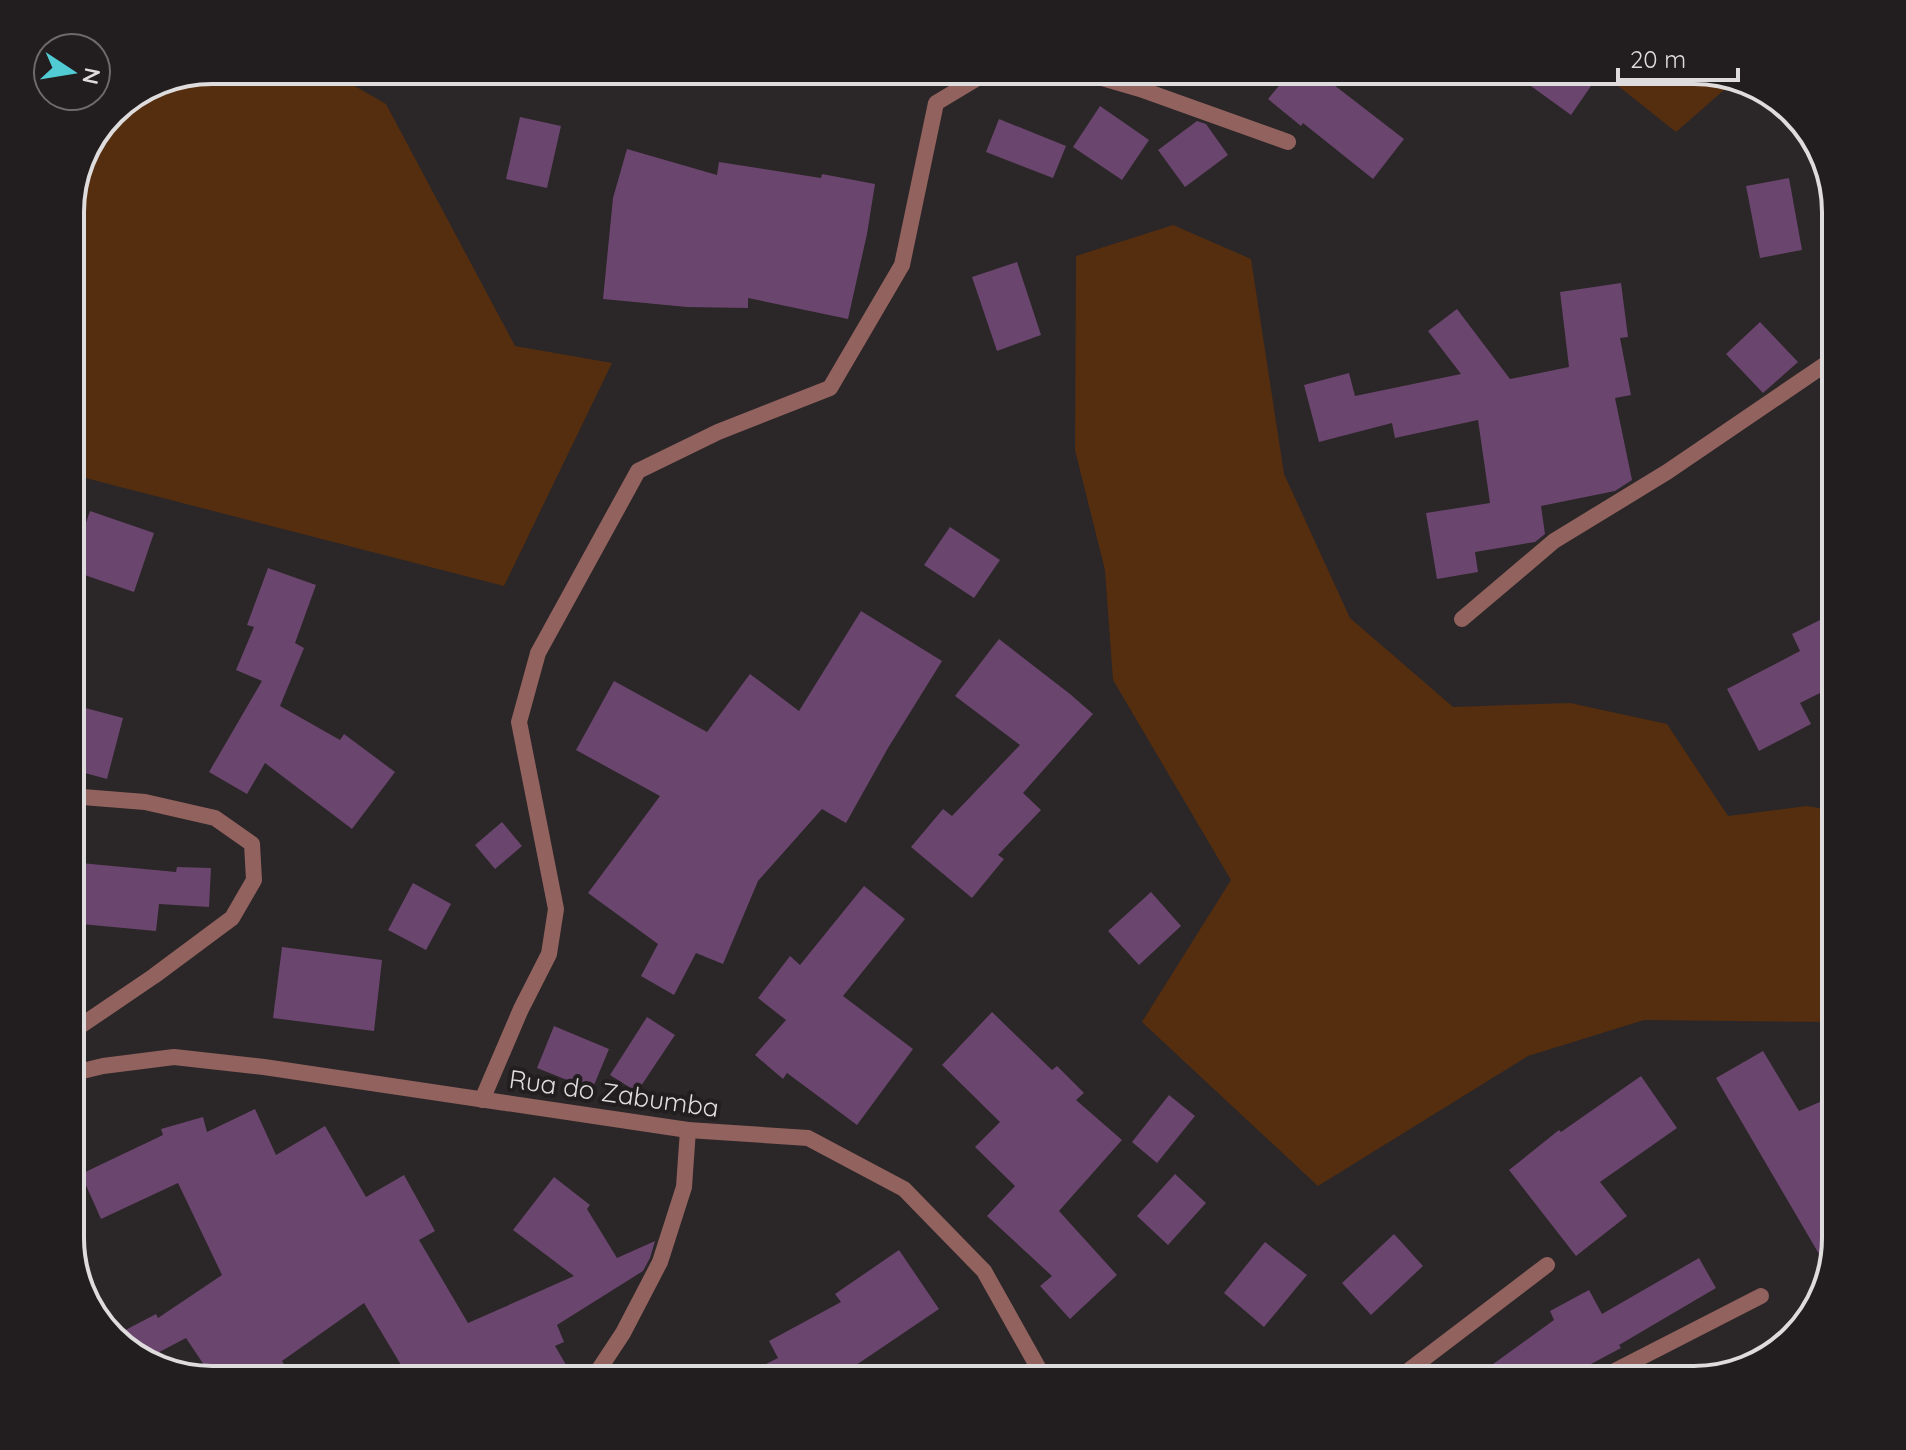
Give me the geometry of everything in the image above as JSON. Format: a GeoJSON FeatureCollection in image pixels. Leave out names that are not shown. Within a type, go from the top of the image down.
{"type":"FeatureCollection","features":[{"type":"Feature","properties":{"kind":"street"},"geometry":{"type":"LineString","coordinates":[[482,1100],[521,1009],[549,954],[556,909],[519,722],[538,653],[638,471],[718,432],[830,388],[902,265],[936,103],[968,84]]}},
{"type":"Feature","properties":{"kind":"street"},"geometry":{"type":"LineString","coordinates":[[1123,84],[1288,142]]}},
{"type":"Feature","properties":{"kind":"street"},"geometry":{"type":"LineString","coordinates":[[1462,619],[1554,541],[1667,472],[1822,367]]}},
{"type":"Feature","properties":{"kind":"street"},"geometry":{"type":"LineString","coordinates":[[84,797],[145,802],[215,818],[252,844],[254,880],[232,918],[84,1024]]}},
{"type":"Feature","properties":{"kind":"street","name":"Rua do Zabumba"},"geometry":{"type":"LineString","coordinates":[[84,1071],[174,1057],[264,1067],[688,1130],[808,1138],[904,1189],[984,1271],[1037,1366]]}},
{"type":"Feature","properties":{"kind":"street"},"geometry":{"type":"LineString","coordinates":[[601,1366],[623,1333],[660,1262],[684,1187],[688,1130]]}},
{"type":"Feature","properties":{"kind":"street"},"geometry":{"type":"LineString","coordinates":[[1414,1366],[1547,1265]]}},
{"type":"Feature","properties":{"kind":"street"},"geometry":{"type":"LineString","coordinates":[[1624,1366],[1761,1296]]}},
{"type":"Feature","properties":{"kind":"shaded area"},"geometry":{"type":"Polygon","coordinates":[[[351,84],[386,104],[515,346],[612,363],[504,586],[84,478],[84,204],[88,179],[97,155],[110,134],[128,116],[148,101],[195,85],[351,84]]]}},
{"type":"Feature","properties":{"kind":"shaded area"},"geometry":{"type":"Polygon","coordinates":[[[1616,84],[1694,84],[1726,89],[1676,132],[1616,84]]]}},
{"type":"Feature","properties":{"kind":"shaded area"},"geometry":{"type":"Polygon","coordinates":[[[1173,225],[1251,259],[1284,474],[1350,618],[1453,707],[1570,703],[1667,724],[1728,816],[1807,806],[1822,809],[1822,1022],[1644,1020],[1528,1056],[1318,1186],[1142,1022],[1231,880],[1113,680],[1105,570],[1075,450],[1076,256],[1173,225]]]}},
{"type":"Feature","properties":{"kind":"building"},"geometry":{"type":"Polygon","coordinates":[[[1280,84],[1335,84],[1404,139],[1373,179],[1268,99],[1280,84]]]}},
{"type":"Feature","properties":{"kind":"building"},"geometry":{"type":"Polygon","coordinates":[[[1528,84],[1591,86],[1571,115],[1528,84]]]}},
{"type":"Feature","properties":{"kind":"building"},"geometry":{"type":"Polygon","coordinates":[[[1100,106],[1149,140],[1122,180],[1073,147],[1100,106]]]}},
{"type":"Feature","properties":{"kind":"building"},"geometry":{"type":"Polygon","coordinates":[[[520,117],[561,126],[547,188],[506,179],[520,117]]]}},
{"type":"Feature","properties":{"kind":"building"},"geometry":{"type":"Polygon","coordinates":[[[999,119],[1066,146],[1053,178],[986,152],[999,119]]]}},
{"type":"Feature","properties":{"kind":"building"},"geometry":{"type":"Polygon","coordinates":[[[1197,121],[1206,124],[1228,155],[1185,187],[1158,150],[1197,121]]]}},
{"type":"Feature","properties":{"kind":"building"},"geometry":{"type":"Polygon","coordinates":[[[627,149],[717,175],[719,162],[821,178],[822,174],[875,184],[848,319],[748,298],[748,308],[687,307],[603,299],[613,198],[627,149]]]}},
{"type":"Feature","properties":{"kind":"building"},"geometry":{"type":"Polygon","coordinates":[[[1789,178],[1802,250],[1760,258],[1746,186],[1789,178]]]}},
{"type":"Feature","properties":{"kind":"building"},"geometry":{"type":"Polygon","coordinates":[[[1017,262],[1041,335],[997,351],[972,277],[1017,262]]]}},
{"type":"Feature","properties":{"kind":"building"},"geometry":{"type":"Polygon","coordinates":[[[1621,283],[1628,337],[1620,338],[1631,395],[1615,398],[1632,480],[1615,491],[1541,506],[1545,534],[1535,542],[1475,552],[1478,572],[1437,579],[1426,513],[1490,503],[1478,420],[1395,438],[1392,423],[1319,442],[1304,385],[1349,373],[1355,396],[1461,374],[1428,331],[1457,309],[1510,379],[1569,367],[1560,292],[1621,283]]]}},
{"type":"Feature","properties":{"kind":"building"},"geometry":{"type":"Polygon","coordinates":[[[1760,322],[1798,362],[1763,393],[1726,354],[1760,322]]]}},
{"type":"Feature","properties":{"kind":"building"},"geometry":{"type":"Polygon","coordinates":[[[90,511],[154,533],[134,592],[84,575],[84,529],[90,511]]]}},
{"type":"Feature","properties":{"kind":"building"},"geometry":{"type":"Polygon","coordinates":[[[950,527],[1000,560],[974,598],[924,565],[950,527]]]}},
{"type":"Feature","properties":{"kind":"building"},"geometry":{"type":"Polygon","coordinates":[[[268,568],[316,585],[295,643],[304,648],[280,706],[340,740],[344,734],[395,772],[352,829],[265,763],[247,794],[209,772],[262,681],[236,670],[254,627],[247,625],[268,568]]]}},
{"type":"Feature","properties":{"kind":"building"},"geometry":{"type":"Polygon","coordinates":[[[861,611],[942,661],[846,823],[822,809],[758,881],[723,964],[696,953],[674,995],[641,976],[658,944],[588,893],[660,796],[576,750],[614,681],[707,732],[750,674],[799,711],[861,611]]]}},
{"type":"Feature","properties":{"kind":"building"},"geometry":{"type":"Polygon","coordinates":[[[1822,619],[1822,692],[1800,703],[1811,724],[1759,751],[1727,689],[1800,651],[1792,634],[1822,619]]]}},
{"type":"Feature","properties":{"kind":"building"},"geometry":{"type":"Polygon","coordinates":[[[999,639],[1093,714],[1023,793],[1041,810],[998,855],[1004,859],[972,898],[911,847],[943,809],[952,816],[1020,745],[955,696],[999,639]]]}},
{"type":"Feature","properties":{"kind":"building"},"geometry":{"type":"Polygon","coordinates":[[[84,708],[123,718],[107,779],[84,773],[84,708]]]}},
{"type":"Feature","properties":{"kind":"building"},"geometry":{"type":"Polygon","coordinates":[[[502,822],[522,846],[495,869],[475,845],[502,822]]]}},
{"type":"Feature","properties":{"kind":"building"},"geometry":{"type":"Polygon","coordinates":[[[84,863],[176,872],[177,867],[211,868],[209,907],[159,904],[156,931],[84,924],[84,863]]]}},
{"type":"Feature","properties":{"kind":"building"},"geometry":{"type":"Polygon","coordinates":[[[413,883],[451,904],[426,950],[388,930],[413,883]]]}},
{"type":"Feature","properties":{"kind":"building"},"geometry":{"type":"Polygon","coordinates":[[[864,886],[905,919],[843,996],[913,1049],[857,1125],[787,1073],[783,1079],[755,1055],[786,1020],[758,998],[790,956],[800,965],[864,886]]]}},
{"type":"Feature","properties":{"kind":"building"},"geometry":{"type":"Polygon","coordinates":[[[1151,892],[1181,926],[1139,965],[1108,931],[1151,892]]]}},
{"type":"Feature","properties":{"kind":"building"},"geometry":{"type":"Polygon","coordinates":[[[282,947],[382,960],[374,1031],[273,1018],[282,947]]]}},
{"type":"Feature","properties":{"kind":"building"},"geometry":{"type":"Polygon","coordinates":[[[992,1012],[1052,1070],[1057,1066],[1084,1093],[1076,1100],[1122,1140],[1059,1211],[1117,1275],[1070,1319],[1040,1286],[1052,1276],[987,1216],[1015,1186],[975,1147],[1000,1122],[942,1065],[992,1012]]]}},
{"type":"Feature","properties":{"kind":"building"},"geometry":{"type":"Polygon","coordinates":[[[647,1017],[675,1035],[637,1092],[610,1075],[647,1017]]]}},
{"type":"Feature","properties":{"kind":"building"},"geometry":{"type":"Polygon","coordinates":[[[554,1026],[609,1049],[592,1090],[537,1068],[554,1026]]]}},
{"type":"Feature","properties":{"kind":"building"},"geometry":{"type":"Polygon","coordinates":[[[1763,1051],[1799,1111],[1822,1101],[1821,1257],[1716,1078],[1763,1051]]]}},
{"type":"Feature","properties":{"kind":"building"},"geometry":{"type":"Polygon","coordinates":[[[1641,1076],[1677,1128],[1600,1182],[1627,1216],[1576,1256],[1509,1170],[1559,1130],[1561,1132],[1641,1076]]]}},
{"type":"Feature","properties":{"kind":"building"},"geometry":{"type":"Polygon","coordinates":[[[1169,1095],[1195,1116],[1157,1163],[1132,1142],[1169,1095]]]}},
{"type":"Feature","properties":{"kind":"building"},"geometry":{"type":"Polygon","coordinates":[[[255,1109],[276,1155],[325,1126],[366,1197],[404,1175],[435,1231],[419,1240],[468,1323],[574,1276],[513,1230],[554,1177],[590,1205],[587,1209],[617,1258],[655,1241],[643,1271],[557,1325],[564,1342],[555,1346],[567,1366],[402,1366],[364,1303],[282,1361],[285,1366],[204,1365],[186,1338],[157,1353],[134,1340],[124,1330],[156,1314],[158,1318],[222,1275],[178,1183],[101,1219],[84,1181],[84,1173],[163,1135],[161,1129],[203,1117],[207,1132],[255,1109]]]}},
{"type":"Feature","properties":{"kind":"building"},"geometry":{"type":"Polygon","coordinates":[[[1175,1174],[1206,1203],[1168,1245],[1137,1216],[1175,1174]]]}},
{"type":"Feature","properties":{"kind":"building"},"geometry":{"type":"Polygon","coordinates":[[[1394,1234],[1423,1266],[1371,1315],[1342,1283],[1394,1234]]]}},
{"type":"Feature","properties":{"kind":"building"},"geometry":{"type":"Polygon","coordinates":[[[1265,1242],[1307,1275],[1264,1327],[1224,1293],[1265,1242]]]}},
{"type":"Feature","properties":{"kind":"building"},"geometry":{"type":"Polygon","coordinates":[[[899,1250],[939,1309],[855,1366],[762,1366],[778,1358],[769,1341],[841,1302],[835,1294],[899,1250]]]}},
{"type":"Feature","properties":{"kind":"building"},"geometry":{"type":"Polygon","coordinates":[[[1699,1258],[1716,1288],[1587,1366],[1490,1366],[1554,1320],[1550,1311],[1589,1290],[1602,1314],[1699,1258]]]}}]}
